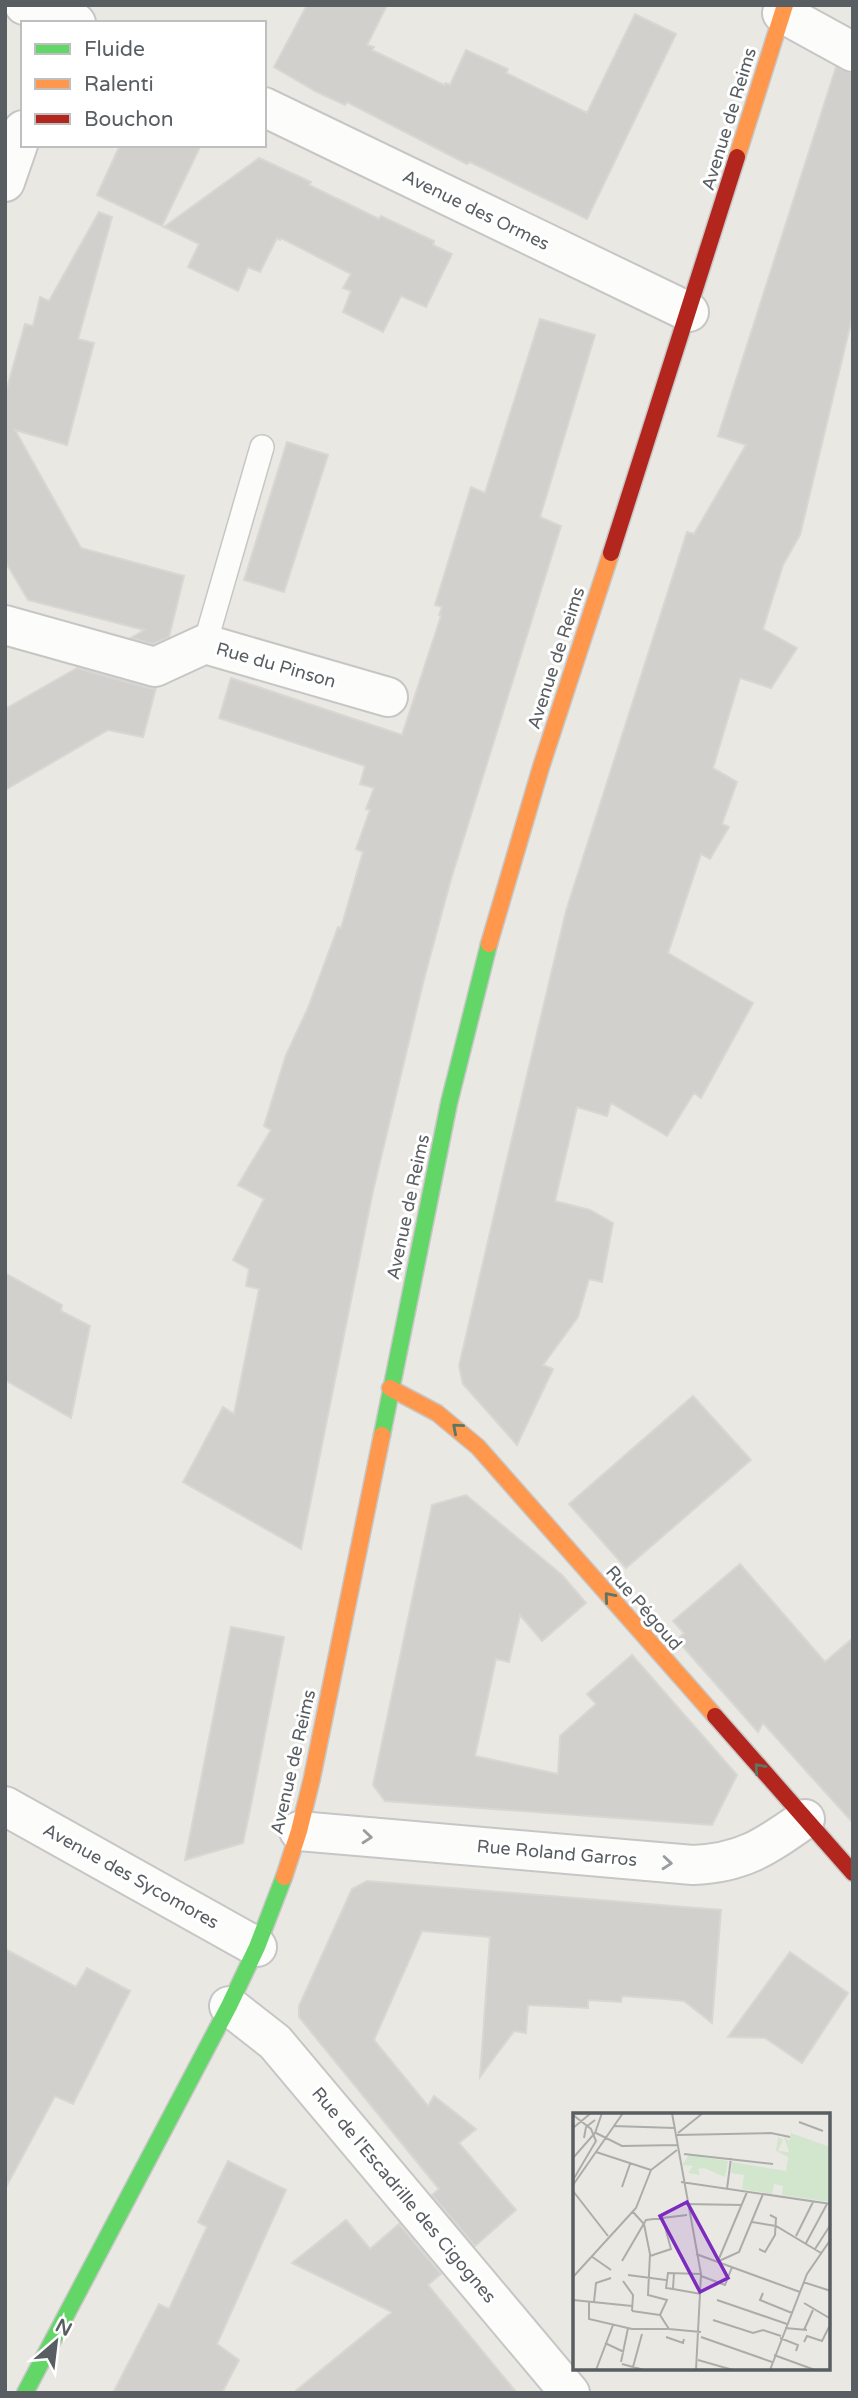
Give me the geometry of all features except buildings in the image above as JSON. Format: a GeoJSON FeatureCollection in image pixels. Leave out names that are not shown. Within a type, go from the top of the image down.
{"type":"FeatureCollection","features":[{"type":"Feature","properties":{"kind":"street"},"geometry":{"type":"LineString","coordinates":[[24,5],[65,21]]}},
{"type":"Feature","properties":{"kind":"street"},"geometry":{"type":"LineString","coordinates":[[784,9],[853,52]]}},
{"type":"Feature","properties":{"kind":"street","name":"Avenue de Reims"},"geometry":{"type":"LineString","coordinates":[[25,2393],[229,2006],[257,1947],[299,1831],[449,1103],[494,924],[541,767],[784,9]]}},
{"type":"Feature","properties":{"kind":"street","name":"Avenue des Ormes"},"geometry":{"type":"LineString","coordinates":[[266,108],[689,312]]}},
{"type":"Feature","properties":{"kind":"street"},"geometry":{"type":"LineString","coordinates":[[5,182],[21,136]]}},
{"type":"Feature","properties":{"kind":"street","name":"Rue du Pinson"},"geometry":{"type":"LineString","coordinates":[[5,625],[155,667],[205,644],[388,697]]}},
{"type":"Feature","properties":{"kind":"street","name":"Rue Pégoud"},"geometry":{"type":"LineString","coordinates":[[390,1388],[420,1401],[441,1415],[478,1447],[805,1819],[849,1863]]}},
{"type":"Feature","properties":{"kind":"street","name":"Avenue des Sycomores"},"geometry":{"type":"LineString","coordinates":[[5,1806],[257,1947]]}},
{"type":"Feature","properties":{"kind":"street","name":"Rue Roland Garros"},"geometry":{"type":"LineString","coordinates":[[299,1831],[693,1865],[717,1864],[764,1848],[805,1819]]}},
{"type":"Feature","properties":{"kind":"street","name":"Rue de l'Escadrille des Cigognes"},"geometry":{"type":"LineString","coordinates":[[229,2006],[275,2042],[570,2393]]}},
{"type":"Feature","properties":{"kind":"lane"},"geometry":{"type":"LineString","coordinates":[[205,644],[262,447]]}},
{"type":"Feature","properties":{"kind":"traffic: fast"},"geometry":{"type":"LineString","coordinates":[[382,1435],[449,1103],[489,944]]}},
{"type":"Feature","properties":{"kind":"traffic: fast"},"geometry":{"type":"LineString","coordinates":[[25,2393],[229,2006],[257,1947],[284,1877]]}},
{"type":"Feature","properties":{"kind":"traffic: slow"},"geometry":{"type":"LineString","coordinates":[[737,157],[785,5]]}},
{"type":"Feature","properties":{"kind":"traffic: slow"},"geometry":{"type":"LineString","coordinates":[[489,944],[541,767],[611,553]]}},
{"type":"Feature","properties":{"kind":"traffic: slow"},"geometry":{"type":"LineString","coordinates":[[390,1388],[437,1413],[478,1447],[715,1716]]}},
{"type":"Feature","properties":{"kind":"traffic: slow"},"geometry":{"type":"LineString","coordinates":[[284,1877],[312,1778],[382,1435]]}},
{"type":"Feature","properties":{"kind":"traffic: jam"},"geometry":{"type":"LineString","coordinates":[[611,553],[737,157]]}},
{"type":"Feature","properties":{"kind":"traffic: jam"},"geometry":{"type":"LineString","coordinates":[[715,1716],[853,1873]]}}]}
